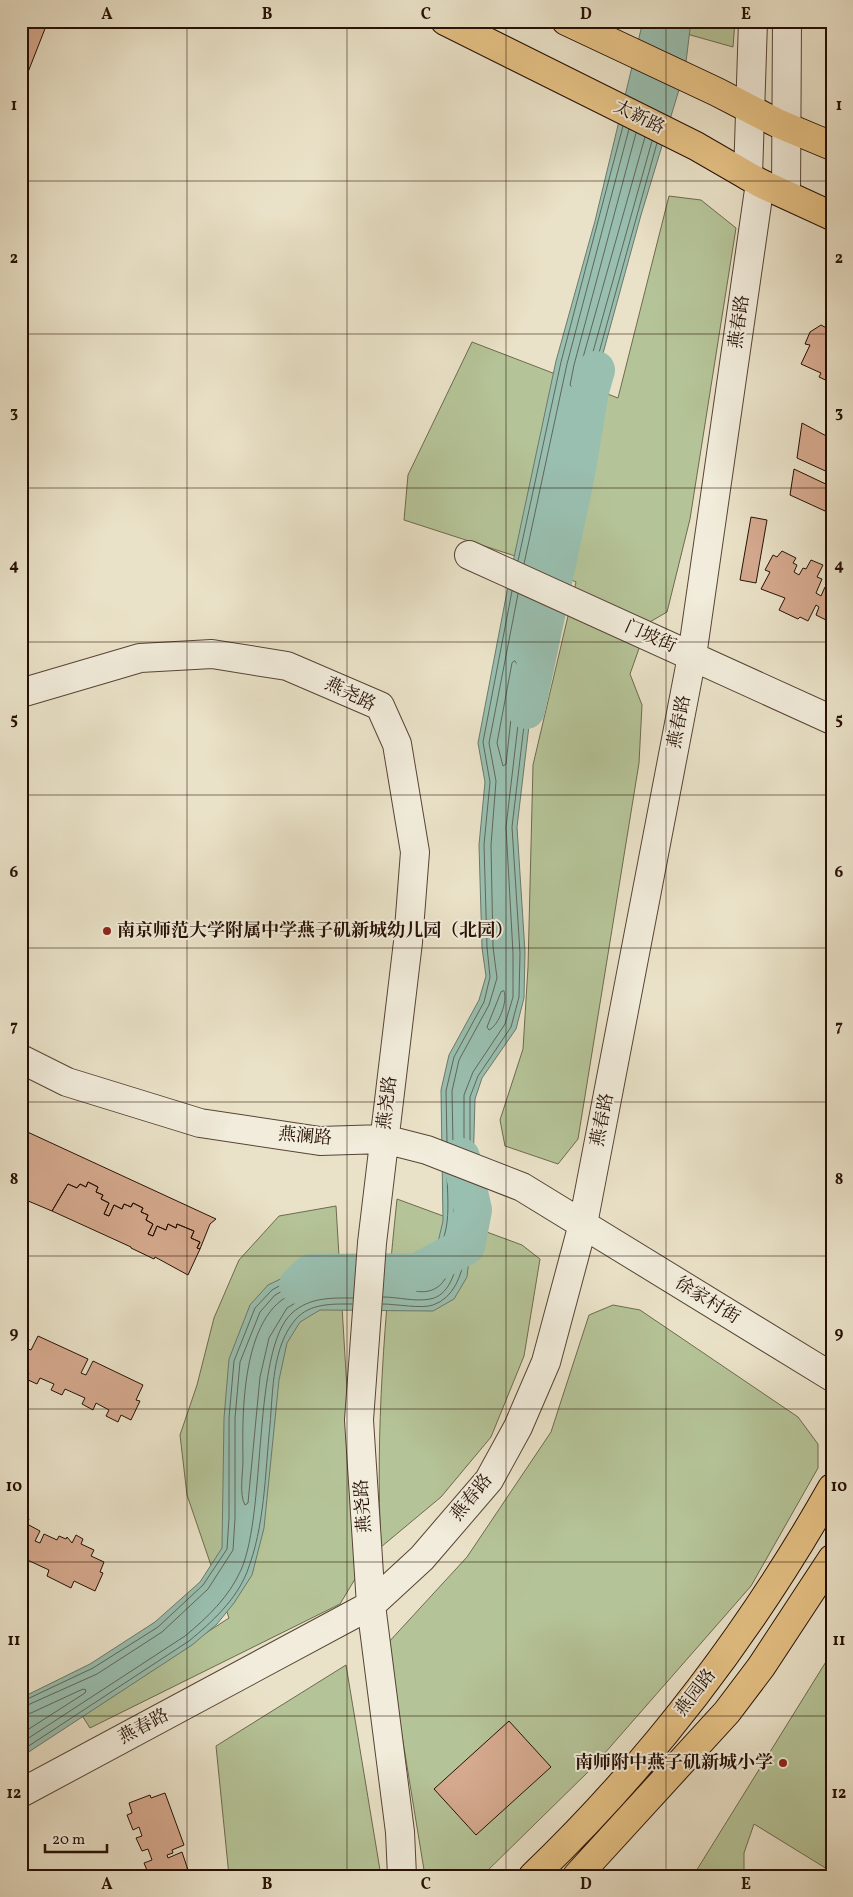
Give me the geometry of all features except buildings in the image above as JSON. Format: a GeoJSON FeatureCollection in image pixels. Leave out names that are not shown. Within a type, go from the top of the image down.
{"type":"FeatureCollection","features":[{"type":"Feature","properties":{"kind":"main road","name":"太新路"},"geometry":{"type":"LineString","coordinates":[[445,21],[696,146],[754,180],[832,216]]}},
{"type":"Feature","properties":{"kind":"main road"},"geometry":{"type":"LineString","coordinates":[[566,21],[632,54],[717,92],[786,127],[832,146]]}},
{"type":"Feature","properties":{"kind":"main road","name":"燕园路"},"geometry":{"type":"LineString","coordinates":[[533,1876],[643,1760],[739,1637],[795,1554],[832,1488]]}},
{"type":"Feature","properties":{"kind":"main road","name":"燕园路"},"geometry":{"type":"LineString","coordinates":[[582,1875],[727,1712],[760,1667],[832,1559]]}},
{"type":"Feature","properties":{"kind":"street","name":"燕春路"},"geometry":{"type":"LineString","coordinates":[[21,1793],[371,1604],[422,1558],[489,1480],[518,1427],[546,1362],[583,1224],[692,656],[754,180],[750,110],[753,21]]}},
{"type":"Feature","properties":{"kind":"street"},"geometry":{"type":"LineString","coordinates":[[786,194],[787,21]]}},
{"type":"Feature","properties":{"kind":"street","name":"门坡街"},"geometry":{"type":"LineString","coordinates":[[469,555],[832,720]]}},
{"type":"Feature","properties":{"kind":"street","name":"燕尧路"},"geometry":{"type":"LineString","coordinates":[[21,693],[140,658],[212,654],[287,666],[380,706],[396,744],[415,852],[408,942],[372,1243],[359,1420],[371,1604],[400,1832],[402,1876]]}},
{"type":"Feature","properties":{"kind":"street","name":"燕澜路"},"geometry":{"type":"LineString","coordinates":[[21,1059],[67,1082],[200,1124],[320,1140],[384,1139],[427,1150],[522,1187],[583,1224]]}},
{"type":"Feature","properties":{"kind":"street","name":"徐家村街"},"geometry":{"type":"LineString","coordinates":[[583,1224],[832,1377]]}},
{"type":"Feature","properties":{"kind":"street"},"geometry":{"type":"LineString","coordinates":[[558,1851],[582,1875]]}},
{"type":"Feature","properties":{"kind":"shaded area"},"geometry":{"type":"Polygon","coordinates":[[[641,21],[735,21],[733,47],[641,21]]]}},
{"type":"Feature","properties":{"kind":"shaded area"},"geometry":{"type":"Polygon","coordinates":[[[669,196],[701,200],[736,228],[690,519],[667,612],[648,623],[630,674],[642,705],[639,763],[578,1139],[558,1164],[505,1146],[500,1120],[523,1049],[528,967],[533,765],[576,582],[515,556],[404,520],[408,475],[472,342],[618,398],[669,196]]]}},
{"type":"Feature","properties":{"kind":"shaded area"},"geometry":{"type":"Polygon","coordinates":[[[397,1199],[522,1245],[540,1259],[524,1356],[491,1437],[441,1497],[381,1547],[379,1504],[380,1416],[397,1199]]]}},
{"type":"Feature","properties":{"kind":"shaded area"},"geometry":{"type":"Polygon","coordinates":[[[336,1206],[358,1574],[340,1604],[90,1728],[81,1714],[229,1618],[187,1495],[180,1435],[197,1385],[214,1318],[239,1260],[279,1216],[336,1206]]]}},
{"type":"Feature","properties":{"kind":"shaded area"},"geometry":{"type":"Polygon","coordinates":[[[613,1305],[640,1310],[798,1417],[818,1444],[818,1468],[751,1586],[590,1770],[482,1876],[425,1876],[387,1644],[467,1557],[551,1432],[589,1315],[613,1305]]]}},
{"type":"Feature","properties":{"kind":"shaded area"},"geometry":{"type":"Polygon","coordinates":[[[832,1652],[832,1872],[754,1824],[744,1853],[744,1876],[693,1876],[832,1652]]]}},
{"type":"Feature","properties":{"kind":"shaded area"},"geometry":{"type":"Polygon","coordinates":[[[346,1665],[381,1876],[229,1876],[216,1746],[346,1665]]]}},
{"type":"Feature","properties":{"kind":"water"},"geometry":{"type":"Polygon","coordinates":[[[643,21],[691,21],[685,70],[641,215],[580,437],[538,650],[517,827],[525,952],[524,998],[516,1029],[482,1078],[475,1099],[471,1240],[467,1277],[454,1299],[433,1311],[320,1310],[300,1322],[287,1343],[279,1380],[264,1528],[252,1575],[234,1603],[217,1624],[192,1645],[21,1757],[21,1698],[90,1664],[155,1622],[200,1582],[222,1548],[224,1418],[229,1359],[250,1305],[268,1285],[293,1273],[314,1270],[397,1277],[423,1261],[438,1242],[443,1221],[441,1090],[449,1055],[479,1000],[486,976],[482,948],[479,845],[485,782],[478,743],[510,576],[556,361],[595,221],[643,21]]]}},
{"type":"Feature","properties":{"kind":"waterway"},"geometry":{"type":"LineString","coordinates":[[526,710],[577,469],[590,391],[596,370]]}},
{"type":"Feature","properties":{"kind":"waterway"},"geometry":{"type":"LineString","coordinates":[[298,1285],[311,1273],[417,1272],[466,1246],[473,1210],[461,1157]]}},
{"type":"Feature","properties":{"kind":"place","name":"南京师范大学附属中学燕子矶新城幼儿园（北园）"},"geometry":{"type":"Point","coordinates":[107,931]}},
{"type":"Feature","properties":{"kind":"place","name":"南师附中燕子矶新城小学"},"geometry":{"type":"Point","coordinates":[783,1763]}}]}
